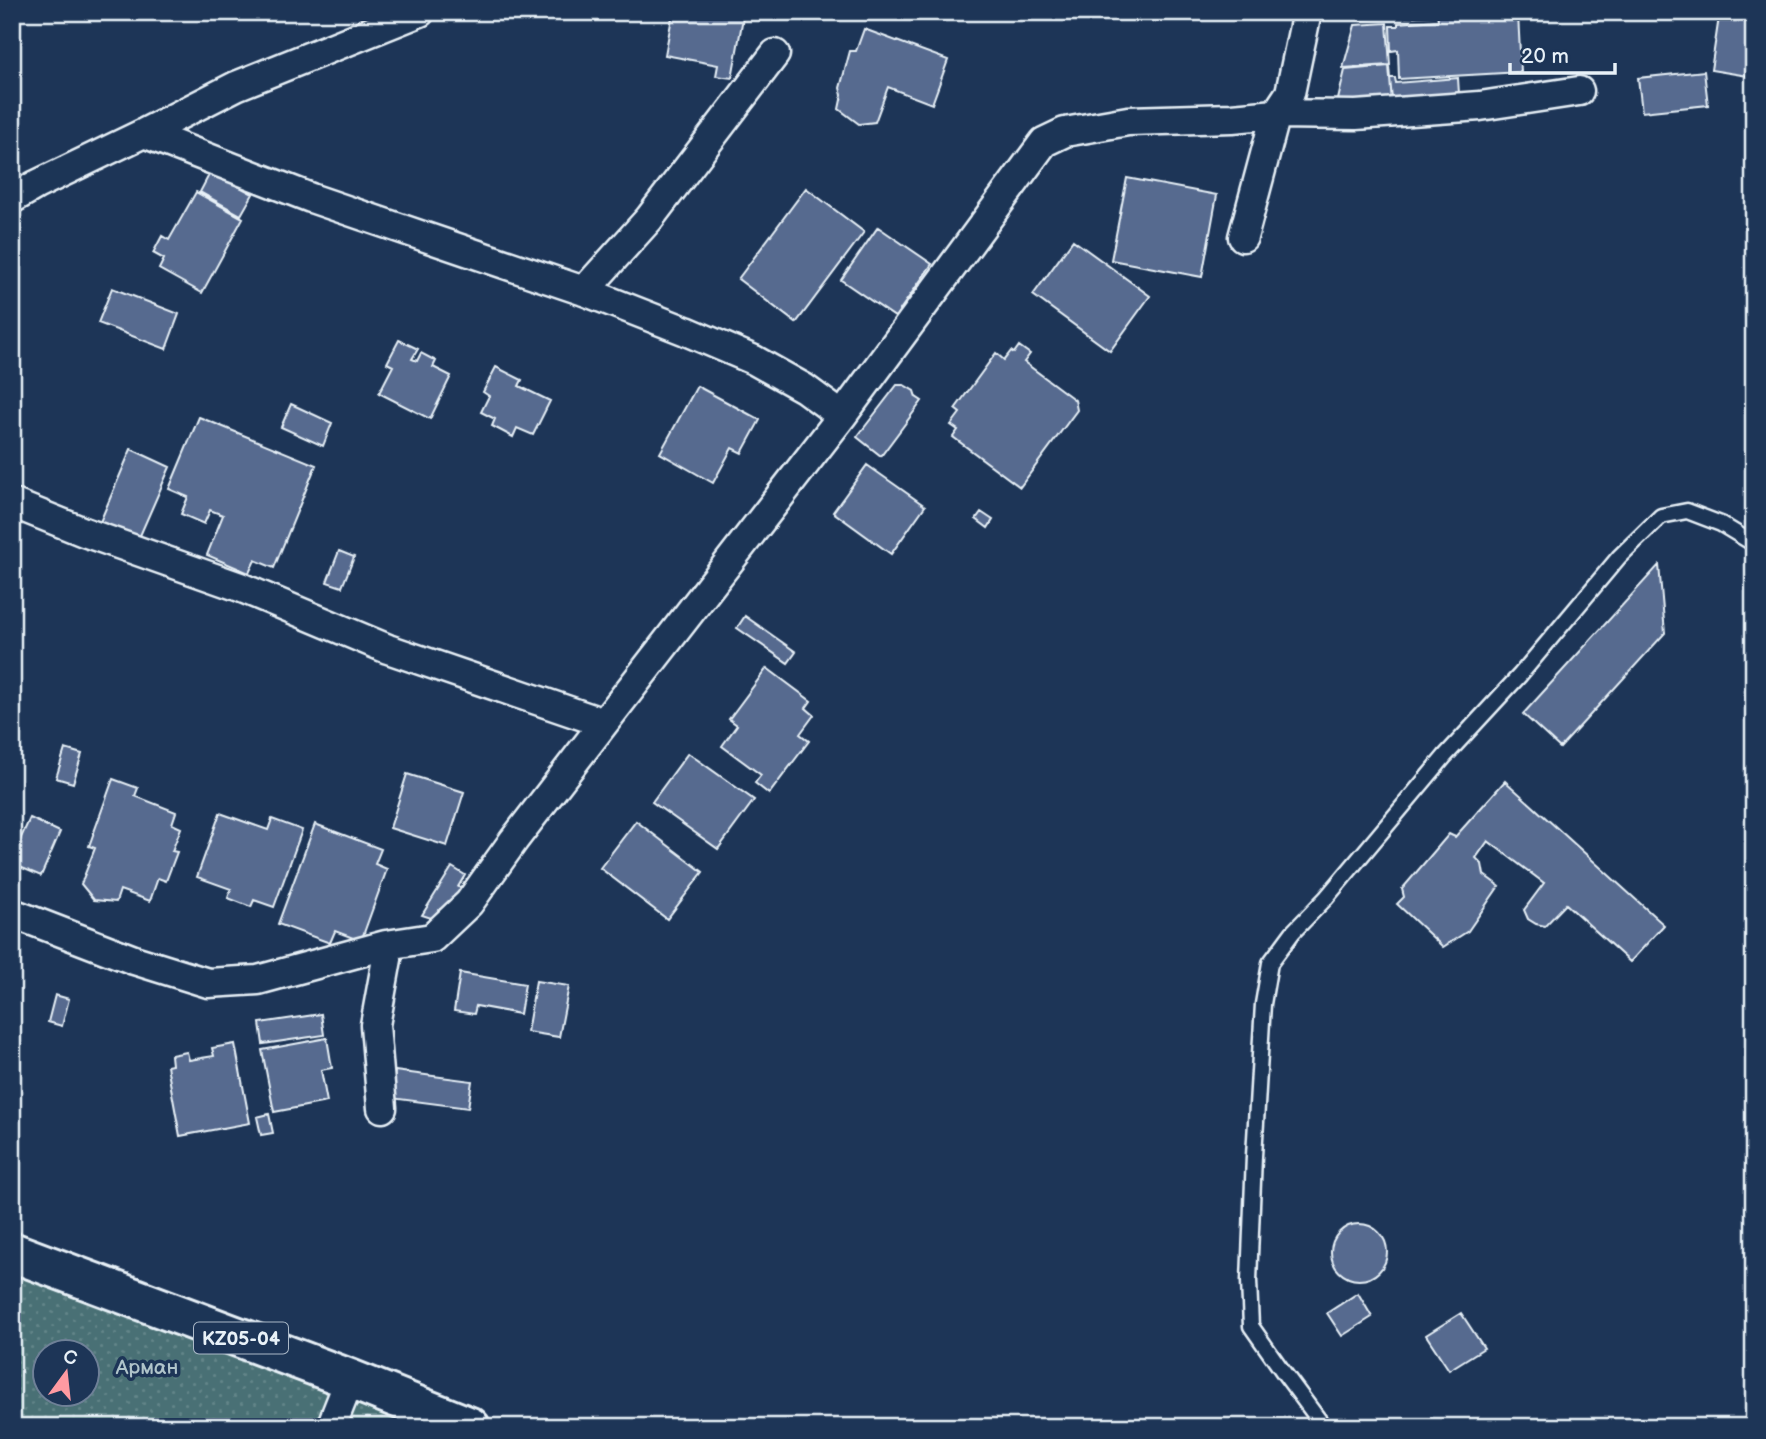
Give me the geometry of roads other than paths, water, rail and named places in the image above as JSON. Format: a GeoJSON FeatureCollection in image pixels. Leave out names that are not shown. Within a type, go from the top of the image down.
{"type":"FeatureCollection","features":[{"type":"Feature","properties":{"kind":"main road","name":"KZ05-04"},"geometry":{"type":"LineString","coordinates":[[12,1252],[470,1427]]}},
{"type":"Feature","properties":{"kind":"street"},"geometry":{"type":"LineString","coordinates":[[12,199],[236,86],[419,12]]}},
{"type":"Feature","properties":{"kind":"street"},"geometry":{"type":"LineString","coordinates":[[1243,237],[1276,114],[1290,93],[1307,12]]}},
{"type":"Feature","properties":{"kind":"street"},"geometry":{"type":"LineString","coordinates":[[584,291],[649,219],[775,54]]}},
{"type":"Feature","properties":{"kind":"street"},"geometry":{"type":"LineString","coordinates":[[12,913],[134,960],[208,983],[258,980],[386,945],[432,938],[469,903],[514,840],[842,416],[1044,142],[1065,132],[1128,121],[1276,114],[1356,115],[1480,106],[1579,90]]}},
{"type":"Feature","properties":{"kind":"street"},"geometry":{"type":"LineString","coordinates":[[144,133],[311,198],[584,291],[686,331],[754,360],[804,388],[842,416]]}},
{"type":"Feature","properties":{"kind":"street"},"geometry":{"type":"LineString","coordinates":[[12,503],[84,532],[240,587],[388,649],[604,723]]}},
{"type":"Feature","properties":{"kind":"street"},"geometry":{"type":"LineString","coordinates":[[382,1108],[375,1025],[387,959],[386,945]]}},
{"type":"Feature","properties":{"kind":"street"},"geometry":{"type":"LineString","coordinates":[[331,1427],[350,1379]]}},
{"type":"Feature","properties":{"kind":"lane"},"geometry":{"type":"LineString","coordinates":[[1324,1427],[1251,1326],[1249,1281],[1254,1156],[1263,1004],[1270,963],[1293,932],[1326,898],[1437,766],[1520,675],[1619,557],[1661,516],[1687,511],[1721,524],[1754,544]]}},
{"type":"Feature","properties":{"kind":"park label","name":"Арман"},"geometry":{"type":"Point","coordinates":[147,1367]}}]}
